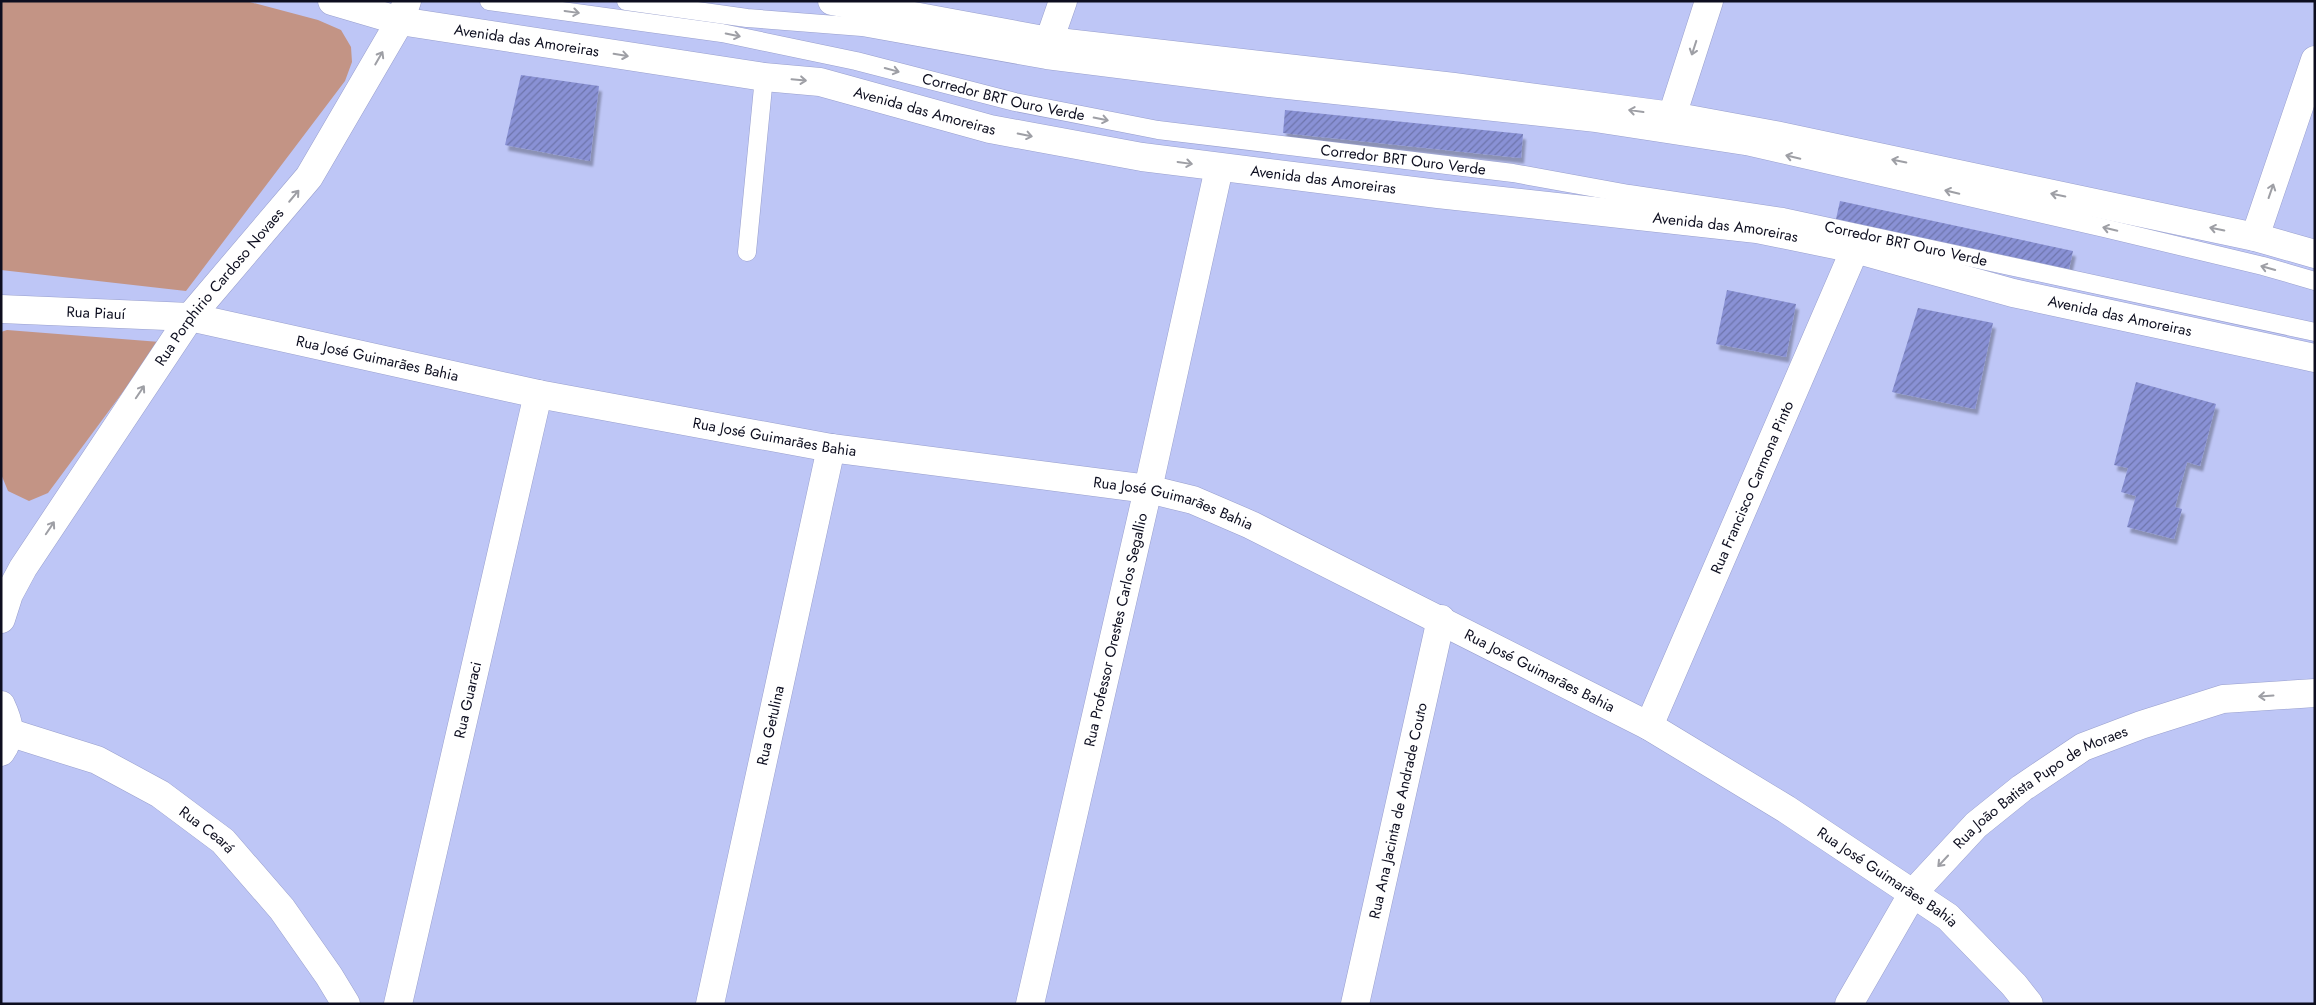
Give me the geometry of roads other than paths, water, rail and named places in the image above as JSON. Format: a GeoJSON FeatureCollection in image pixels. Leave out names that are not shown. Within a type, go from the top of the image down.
{"type":"FeatureCollection","features":[{"type":"Feature","properties":{"kind":"street","name":"Avenida das Amoreiras"},"geometry":{"type":"LineString","coordinates":[[332,1],[403,11],[764,77],[820,82],[990,129],[1142,157],[1219,168],[1757,229],[1855,249],[2013,293],[2315,358]]}},
{"type":"Feature","properties":{"kind":"street"},"geometry":{"type":"LineString","coordinates":[[832,1],[1050,40],[1444,86],[1672,116],[1775,135],[2256,237],[2315,254]]}},
{"type":"Feature","properties":{"kind":"street"},"geometry":{"type":"LineString","coordinates":[[1050,40],[1063,1]]}},
{"type":"Feature","properties":{"kind":"street"},"geometry":{"type":"LineString","coordinates":[[1672,116],[1710,1]]}},
{"type":"Feature","properties":{"kind":"street","name":"Rua Porphirio Cardoso Novaes"},"geometry":{"type":"LineString","coordinates":[[1,619],[9,594],[23,568],[190,317],[310,177],[403,11]]}},
{"type":"Feature","properties":{"kind":"street"},"geometry":{"type":"LineString","coordinates":[[2256,237],[2315,60]]}},
{"type":"Feature","properties":{"kind":"street","name":"Rua Professor Orestes Carlos Segallio"},"geometry":{"type":"LineString","coordinates":[[1030,1004],[1148,489],[1219,168]]}},
{"type":"Feature","properties":{"kind":"street","name":"Rua Francisco Carmona Pinto"},"geometry":{"type":"LineString","coordinates":[[1649,726],[1855,249]]}},
{"type":"Feature","properties":{"kind":"street","name":"Rua Piauí"},"geometry":{"type":"LineString","coordinates":[[1,309],[190,317]]}},
{"type":"Feature","properties":{"kind":"street","name":"Rua José Guimarães Bahia"},"geometry":{"type":"LineString","coordinates":[[190,317],[538,394],[830,448],[1148,489],[1193,500],[1251,524],[1649,726],[1786,809],[1948,917],[2014,984],[2029,1004]]}},
{"type":"Feature","properties":{"kind":"street","name":"Rua Guaraci"},"geometry":{"type":"LineString","coordinates":[[398,1004],[538,394]]}},
{"type":"Feature","properties":{"kind":"street","name":"Rua Getulina"},"geometry":{"type":"LineString","coordinates":[[710,1004],[830,448]]}},
{"type":"Feature","properties":{"kind":"street","name":"Rua Ana Jacinta de Andrade Couto"},"geometry":{"type":"LineString","coordinates":[[1355,1004],[1441,619]]}},
{"type":"Feature","properties":{"kind":"street","name":"Rua João Batista Pupo de Moraes"},"geometry":{"type":"LineString","coordinates":[[1849,1004],[1913,893],[1976,825],[2022,788],[2083,747],[2141,725],[2223,699],[2315,693]]}},
{"type":"Feature","properties":{"kind":"street"},"geometry":{"type":"LineString","coordinates":[[1,705],[10,724],[5,742]]}},
{"type":"Feature","properties":{"kind":"street","name":"Rua Ceará"},"geometry":{"type":"LineString","coordinates":[[5,742],[97,760],[160,794],[223,841],[282,909],[329,976],[346,1004]]}},
{"type":"Feature","properties":{"kind":"lane","name":"Corredor BRT Ouro Verde"},"geometry":{"type":"LineString","coordinates":[[489,1],[722,33],[856,61],[1015,102],[1158,130],[1513,173],[1629,194],[1783,217],[2315,332]]}},
{"type":"Feature","properties":{"kind":"lane"},"geometry":{"type":"LineString","coordinates":[[626,1],[747,18],[862,27],[1046,60],[1269,88],[1596,123],[1746,146],[2263,266],[2315,281]]}},
{"type":"Feature","properties":{"kind":"lane"},"geometry":{"type":"LineString","coordinates":[[747,252],[764,77]]}}]}
